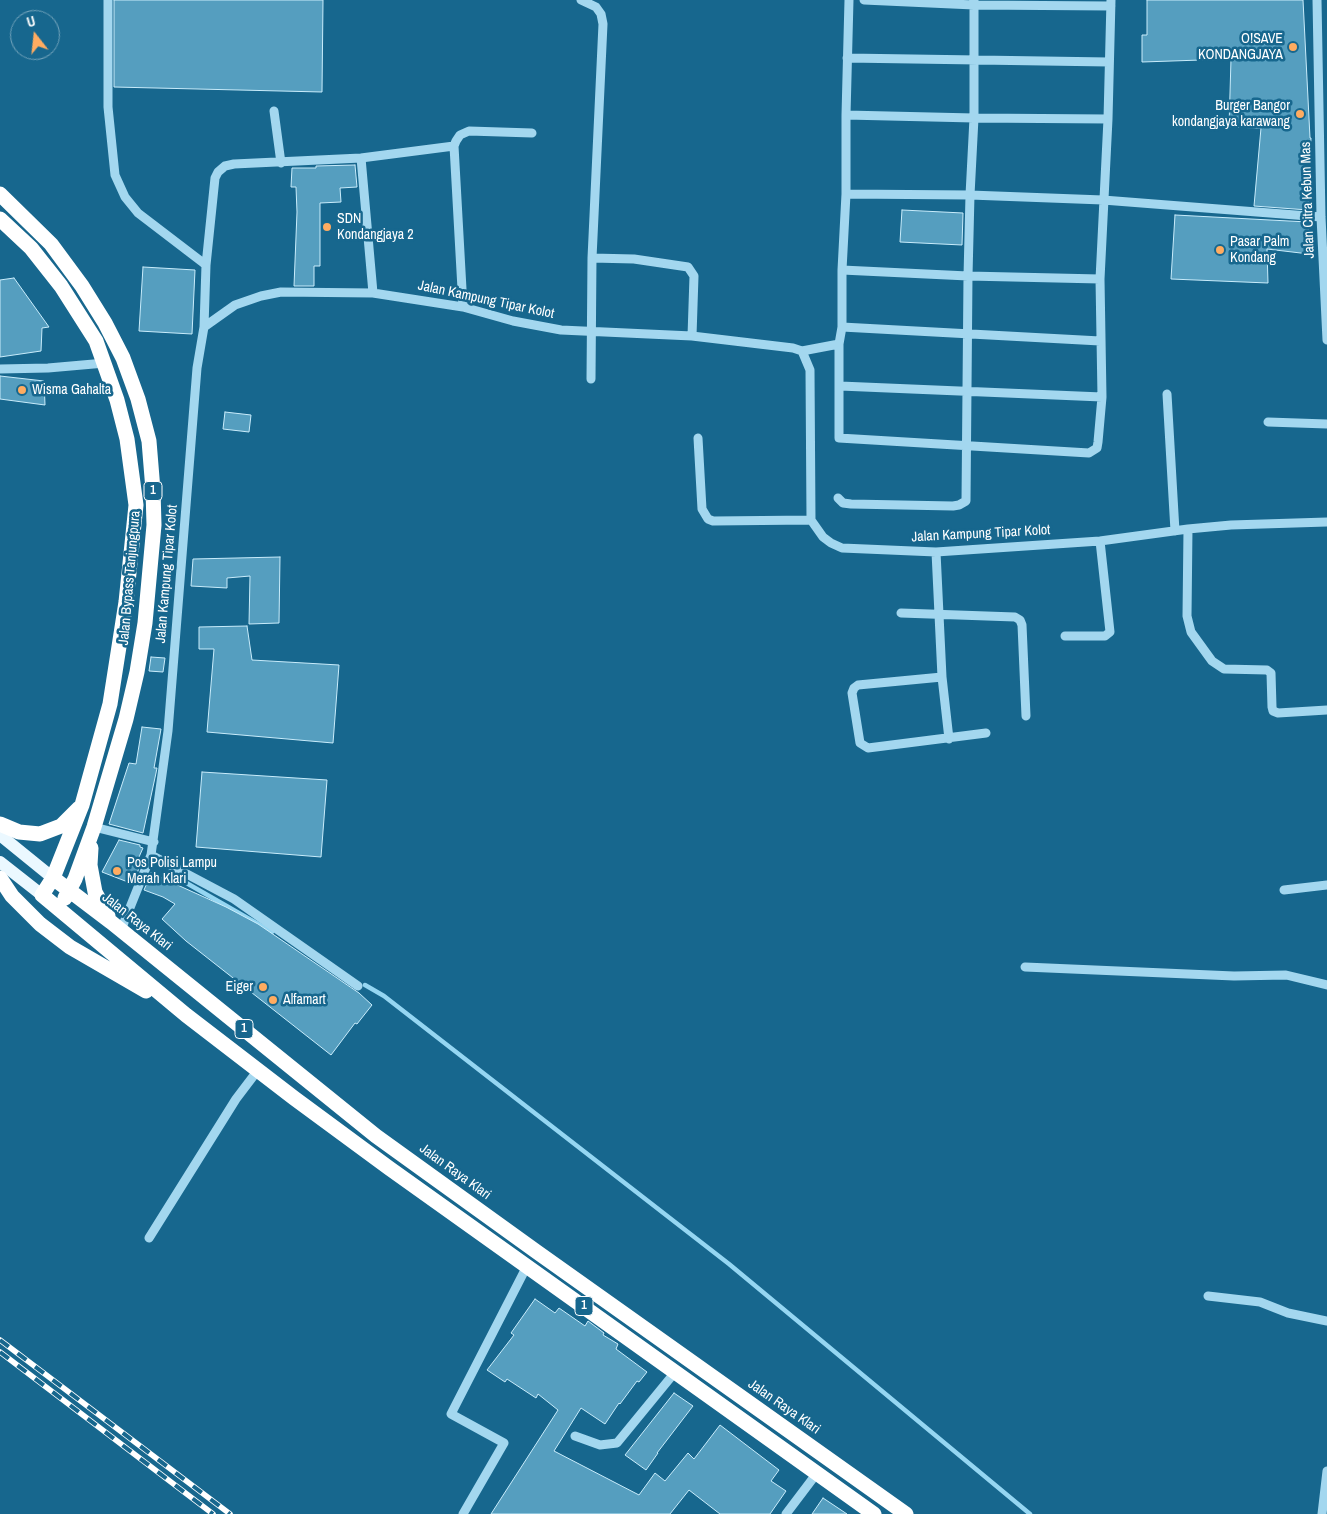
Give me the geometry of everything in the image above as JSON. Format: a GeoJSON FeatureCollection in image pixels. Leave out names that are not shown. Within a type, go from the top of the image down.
{"type":"FeatureCollection","features":[{"type":"Feature","properties":{"kind":"highway","name":"Jalan Bypass Tanjungpura"},"geometry":{"type":"LineString","coordinates":[[0,194],[51,244],[82,286],[105,323],[123,358],[138,399],[149,442],[153,490],[154,525],[145,623],[126,719],[94,827],[70,891],[59,909]]}},
{"type":"Feature","properties":{"kind":"highway","name":"Jalan Bypass Tanjungpura"},"geometry":{"type":"LineString","coordinates":[[0,219],[31,248],[61,286],[96,341],[117,400],[127,439],[136,505],[126,602],[110,704],[82,805],[53,878],[42,895]]}},
{"type":"Feature","properties":{"kind":"highway"},"geometry":{"type":"LineString","coordinates":[[0,824],[19,832],[40,834],[60,826],[82,805]]}},
{"type":"Feature","properties":{"kind":"highway"},"geometry":{"type":"LineString","coordinates":[[94,827],[90,865],[95,892],[116,926]]}},
{"type":"Feature","properties":{"kind":"highway"},"geometry":{"type":"LineString","coordinates":[[0,878],[12,896],[40,924],[70,947],[186,1015]]}},
{"type":"Feature","properties":{"kind":"highway","name":"Jalan Raya Klari"},"geometry":{"type":"LineString","coordinates":[[53,878],[116,926],[376,1136],[906,1514]]}},
{"type":"Feature","properties":{"kind":"highway","name":"1"},"geometry":{"type":"LineString","coordinates":[[42,895],[186,1015],[388,1168],[676,1371],[817,1473],[865,1511]]}},
{"type":"Feature","properties":{"kind":"main road","name":"Jalan Raya Klari"},"geometry":{"type":"LineString","coordinates":[[0,835],[53,878]]}},
{"type":"Feature","properties":{"kind":"main road","name":"1"},"geometry":{"type":"LineString","coordinates":[[0,862],[42,895]]}},
{"type":"Feature","properties":{"kind":"street"},"geometry":{"type":"LineString","coordinates":[[108,0],[108,107],[115,175],[125,197],[138,213],[206,265]]}},
{"type":"Feature","properties":{"kind":"street"},"geometry":{"type":"LineString","coordinates":[[581,0],[596,7],[601,14],[603,24],[592,258],[591,379]]}},
{"type":"Feature","properties":{"kind":"street"},"geometry":{"type":"LineString","coordinates":[[849,0],[846,194],[842,270],[842,327],[839,344],[839,438],[1089,453],[1097,448],[1102,397],[1100,279],[1108,119],[1111,3],[974,3],[864,0]]}},
{"type":"Feature","properties":{"kind":"street","name":"Jalan Citra Kebun Mas"},"geometry":{"type":"LineString","coordinates":[[1318,0],[1324,93],[1321,216],[1327,340]]}},
{"type":"Feature","properties":{"kind":"street"},"geometry":{"type":"LineString","coordinates":[[838,498],[842,503],[851,504],[959,505],[966,500],[968,276],[974,118],[974,3]]}},
{"type":"Feature","properties":{"kind":"street"},"geometry":{"type":"LineString","coordinates":[[847,58],[1109,62]]}},
{"type":"Feature","properties":{"kind":"street"},"geometry":{"type":"LineString","coordinates":[[274,111],[281,163]]}},
{"type":"Feature","properties":{"kind":"street"},"geometry":{"type":"LineString","coordinates":[[846,115],[1108,119]]}},
{"type":"Feature","properties":{"kind":"street"},"geometry":{"type":"LineString","coordinates":[[464,307],[454,146],[460,134],[469,131],[532,133]]}},
{"type":"Feature","properties":{"kind":"street"},"geometry":{"type":"LineString","coordinates":[[204,327],[206,265],[215,178],[218,172],[226,166],[234,164],[361,158],[454,146]]}},
{"type":"Feature","properties":{"kind":"street"},"geometry":{"type":"LineString","coordinates":[[361,158],[373,293]]}},
{"type":"Feature","properties":{"kind":"street"},"geometry":{"type":"LineString","coordinates":[[846,194],[970,195],[1103,200],[1321,216]]}},
{"type":"Feature","properties":{"kind":"street"},"geometry":{"type":"LineString","coordinates":[[592,258],[634,259],[688,267],[694,276],[692,336]]}},
{"type":"Feature","properties":{"kind":"street"},"geometry":{"type":"LineString","coordinates":[[842,270],[968,276],[1100,279]]}},
{"type":"Feature","properties":{"kind":"street","name":"Jalan Kampung Tipar Kolot"},"geometry":{"type":"LineString","coordinates":[[116,926],[151,856],[154,842],[168,731],[190,475],[197,368],[204,327],[235,305],[261,296],[281,292],[373,293],[464,307],[513,321],[561,330],[692,336],[794,348],[802,351]]}},
{"type":"Feature","properties":{"kind":"street"},"geometry":{"type":"LineString","coordinates":[[842,327],[1100,341]]}},
{"type":"Feature","properties":{"kind":"street"},"geometry":{"type":"LineString","coordinates":[[698,438],[702,509],[708,518],[714,521],[811,520],[810,370],[802,351],[839,344]]}},
{"type":"Feature","properties":{"kind":"street"},"geometry":{"type":"LineString","coordinates":[[0,369],[48,368],[105,363]]}},
{"type":"Feature","properties":{"kind":"street"},"geometry":{"type":"LineString","coordinates":[[840,386],[1102,397]]}},
{"type":"Feature","properties":{"kind":"street"},"geometry":{"type":"LineString","coordinates":[[1167,394],[1175,531]]}},
{"type":"Feature","properties":{"kind":"street"},"geometry":{"type":"LineString","coordinates":[[1268,422],[1327,424]]}},
{"type":"Feature","properties":{"kind":"street","name":"Jalan Kampung Tipar Kolot"},"geometry":{"type":"LineString","coordinates":[[811,520],[823,537],[842,548],[936,552],[1100,541],[1188,529],[1268,523],[1327,522]]}},
{"type":"Feature","properties":{"kind":"street"},"geometry":{"type":"LineString","coordinates":[[1188,529],[1187,616],[1191,632],[1212,661],[1224,669],[1267,670],[1271,673],[1272,707],[1273,711],[1278,714],[1327,710]]}},
{"type":"Feature","properties":{"kind":"street"},"geometry":{"type":"LineString","coordinates":[[1065,636],[1105,636],[1110,632],[1100,541]]}},
{"type":"Feature","properties":{"kind":"street"},"geometry":{"type":"LineString","coordinates":[[936,552],[942,677],[949,739]]}},
{"type":"Feature","properties":{"kind":"street"},"geometry":{"type":"LineString","coordinates":[[901,613],[1015,617],[1020,620],[1022,625],[1026,716]]}},
{"type":"Feature","properties":{"kind":"street"},"geometry":{"type":"LineString","coordinates":[[942,677],[858,684],[852,693],[860,744],[868,748],[986,734]]}},
{"type":"Feature","properties":{"kind":"street"},"geometry":{"type":"LineString","coordinates":[[94,827],[154,842]]}},
{"type":"Feature","properties":{"kind":"street"},"geometry":{"type":"LineString","coordinates":[[151,856],[234,899],[358,986]]}},
{"type":"Feature","properties":{"kind":"street"},"geometry":{"type":"LineString","coordinates":[[1284,890],[1327,885]]}},
{"type":"Feature","properties":{"kind":"street"},"geometry":{"type":"LineString","coordinates":[[1025,967],[1234,976],[1286,975],[1327,985]]}},
{"type":"Feature","properties":{"kind":"street"},"geometry":{"type":"LineString","coordinates":[[150,1238],[236,1099],[258,1070]]}},
{"type":"Feature","properties":{"kind":"street"},"geometry":{"type":"LineString","coordinates":[[463,1514],[504,1443],[451,1414],[527,1266]]}},
{"type":"Feature","properties":{"kind":"street"},"geometry":{"type":"LineString","coordinates":[[1208,1296],[1260,1302],[1288,1313],[1327,1321]]}},
{"type":"Feature","properties":{"kind":"street"},"geometry":{"type":"LineString","coordinates":[[575,1436],[600,1445],[617,1443],[676,1371]]}},
{"type":"Feature","properties":{"kind":"street"},"geometry":{"type":"LineString","coordinates":[[1322,1514],[1327,1472]]}},
{"type":"Feature","properties":{"kind":"street"},"geometry":{"type":"LineString","coordinates":[[786,1514],[817,1473]]}},
{"type":"Feature","properties":{"kind":"building"},"geometry":{"type":"Polygon","coordinates":[[[114,0],[323,0],[322,92],[114,87],[114,0]]]}},
{"type":"Feature","properties":{"kind":"building"},"geometry":{"type":"Polygon","coordinates":[[[1147,0],[1303,0],[1311,138],[1308,210],[1254,206],[1261,128],[1229,127],[1231,59],[1142,62],[1142,35],[1147,35],[1147,0]]]}},
{"type":"Feature","properties":{"kind":"building"},"geometry":{"type":"Polygon","coordinates":[[[355,165],[357,187],[340,188],[341,202],[320,203],[320,266],[314,266],[314,286],[294,286],[297,212],[296,187],[291,187],[292,168],[355,165]]]}},
{"type":"Feature","properties":{"kind":"building"},"geometry":{"type":"Polygon","coordinates":[[[902,210],[963,213],[962,245],[900,242],[902,210]]]}},
{"type":"Feature","properties":{"kind":"building","name":"Pasar Palm Kondang"},"geometry":{"type":"Polygon","coordinates":[[[1175,215],[1308,222],[1309,254],[1267,249],[1268,283],[1171,279],[1175,215]]]}},
{"type":"Feature","properties":{"kind":"building"},"geometry":{"type":"Polygon","coordinates":[[[143,267],[195,270],[192,334],[139,331],[143,267]]]}},
{"type":"Feature","properties":{"kind":"building"},"geometry":{"type":"Polygon","coordinates":[[[14,278],[49,327],[42,328],[41,351],[0,357],[0,280],[14,278]]]}},
{"type":"Feature","properties":{"kind":"building","name":"Wisma Gahalta"},"geometry":{"type":"Polygon","coordinates":[[[0,376],[44,381],[45,405],[0,399],[0,376]]]}},
{"type":"Feature","properties":{"kind":"building"},"geometry":{"type":"Polygon","coordinates":[[[225,412],[251,415],[249,432],[223,429],[225,412]]]}},
{"type":"Feature","properties":{"kind":"building"},"geometry":{"type":"Polygon","coordinates":[[[280,557],[279,623],[249,624],[250,576],[227,578],[227,588],[191,586],[193,559],[280,557]]]}},
{"type":"Feature","properties":{"kind":"building"},"geometry":{"type":"Polygon","coordinates":[[[247,626],[252,660],[339,665],[333,743],[207,732],[214,649],[199,649],[199,627],[247,626]]]}},
{"type":"Feature","properties":{"kind":"building"},"geometry":{"type":"Polygon","coordinates":[[[151,657],[165,658],[163,672],[149,671],[151,657]]]}},
{"type":"Feature","properties":{"kind":"building"},"geometry":{"type":"Polygon","coordinates":[[[142,727],[161,729],[154,768],[157,768],[143,833],[109,824],[129,763],[136,764],[142,727]]]}},
{"type":"Feature","properties":{"kind":"building"},"geometry":{"type":"Polygon","coordinates":[[[202,772],[327,780],[321,857],[196,847],[202,772]]]}},
{"type":"Feature","properties":{"kind":"building"},"geometry":{"type":"Polygon","coordinates":[[[119,840],[140,845],[143,848],[135,866],[139,868],[133,884],[102,872],[119,840]]]}},
{"type":"Feature","properties":{"kind":"building"},"geometry":{"type":"Polygon","coordinates":[[[151,873],[226,907],[258,924],[359,993],[372,1005],[357,1024],[355,1023],[331,1055],[186,941],[162,919],[175,904],[144,890],[151,873]]]}},
{"type":"Feature","properties":{"kind":"building"},"geometry":{"type":"Polygon","coordinates":[[[535,1299],[555,1313],[559,1308],[585,1326],[588,1321],[604,1333],[603,1335],[618,1344],[616,1349],[647,1372],[619,1403],[605,1424],[581,1408],[554,1451],[639,1495],[655,1473],[665,1481],[688,1453],[694,1459],[720,1425],[779,1470],[771,1481],[786,1491],[770,1514],[720,1514],[689,1490],[670,1514],[491,1514],[558,1410],[538,1394],[536,1398],[507,1379],[505,1382],[487,1370],[514,1335],[511,1333],[535,1299]]]}},
{"type":"Feature","properties":{"kind":"building"},"geometry":{"type":"Polygon","coordinates":[[[674,1393],[693,1406],[646,1470],[625,1455],[674,1393]]]}},
{"type":"Feature","properties":{"kind":"building"},"geometry":{"type":"Polygon","coordinates":[[[823,1498],[847,1514],[812,1514],[823,1498]]]}},
{"type":"Feature","properties":{"kind":"waterway"},"geometry":{"type":"LineString","coordinates":[[169,873],[272,932]]}},
{"type":"Feature","properties":{"kind":"waterway"},"geometry":{"type":"LineString","coordinates":[[365,985],[384,996],[729,1264],[1030,1514]]}},
{"type":"Feature","properties":{"kind":"railway"},"geometry":{"type":"LineString","coordinates":[[0,1340],[230,1514]]}},
{"type":"Feature","properties":{"kind":"railway"},"geometry":{"type":"LineString","coordinates":[[0,1352],[213,1514]]}},
{"type":"Feature","properties":{"kind":"place","name":"O!SAVE KONDANGJAYA"},"geometry":{"type":"Point","coordinates":[1293,47]}},
{"type":"Feature","properties":{"kind":"place","name":"Burger Bangor kondangjaya karawang"},"geometry":{"type":"Point","coordinates":[1300,114]}},
{"type":"Feature","properties":{"kind":"place","name":"SDN Kondangjaya 2"},"geometry":{"type":"Point","coordinates":[327,227]}},
{"type":"Feature","properties":{"kind":"place","name":"Pasar Palm Kondang"},"geometry":{"type":"Point","coordinates":[1220,250]}},
{"type":"Feature","properties":{"kind":"place","name":"Wisma Gahalta"},"geometry":{"type":"Point","coordinates":[22,390]}},
{"type":"Feature","properties":{"kind":"place","name":"Pos Polisi Lampu Merah Klari"},"geometry":{"type":"Point","coordinates":[117,871]}},
{"type":"Feature","properties":{"kind":"place","name":"Eiger"},"geometry":{"type":"Point","coordinates":[263,987]}},
{"type":"Feature","properties":{"kind":"place","name":"Alfamart"},"geometry":{"type":"Point","coordinates":[273,1000]}}]}
